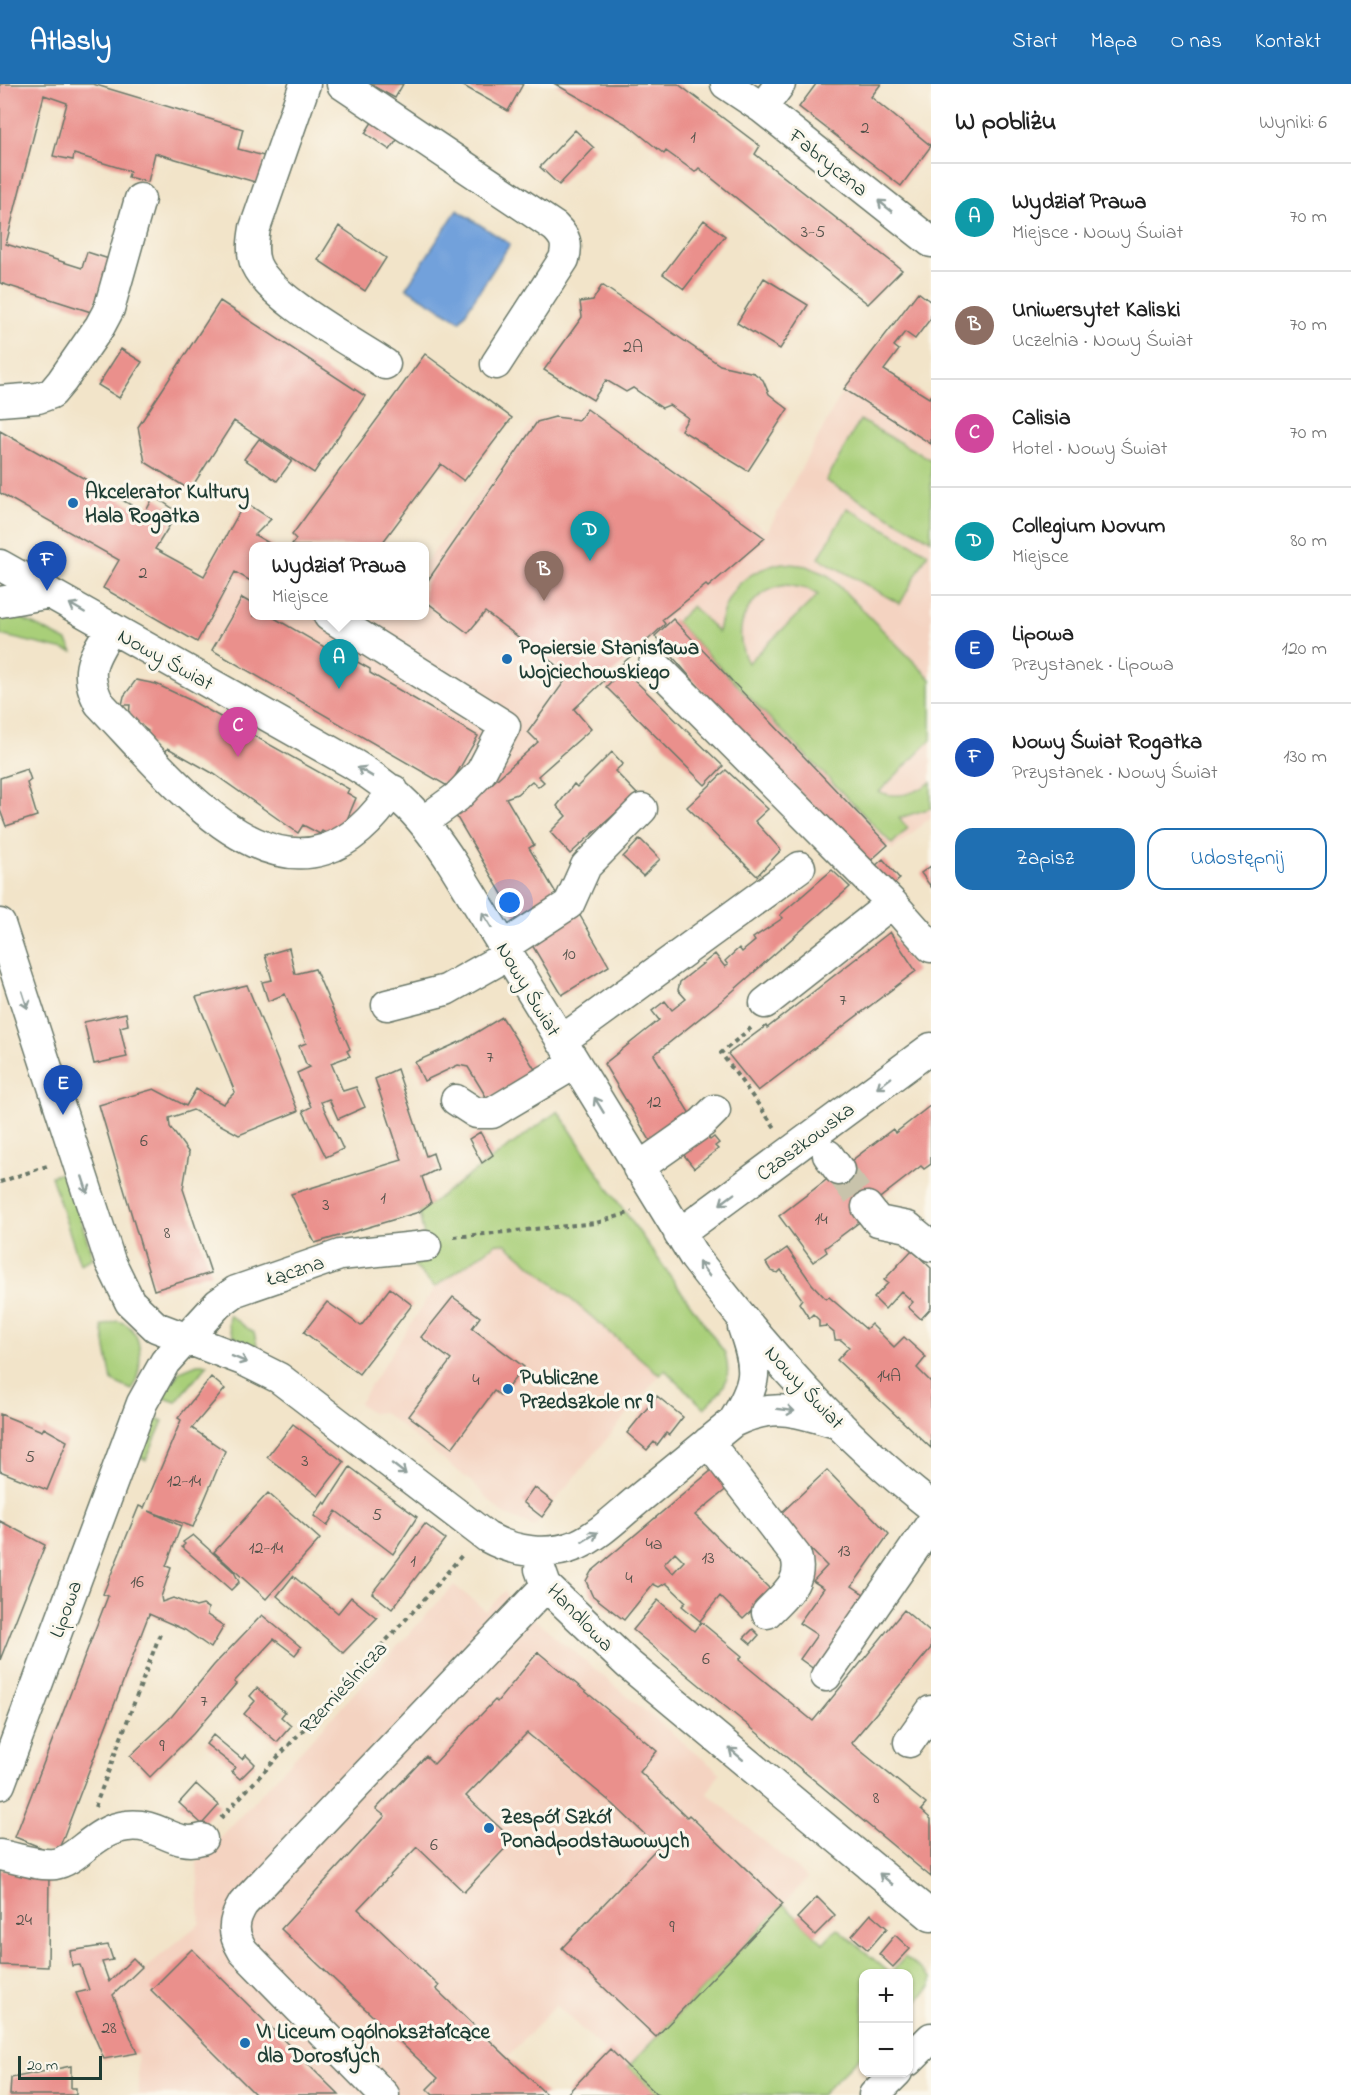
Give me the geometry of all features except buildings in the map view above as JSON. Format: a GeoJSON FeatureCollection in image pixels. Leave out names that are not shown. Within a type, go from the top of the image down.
{"type":"FeatureCollection","features":[{"type":"Feature","properties":{"kind":"street"},"geometry":{"type":"LineString","coordinates":[[305,84],[255,228],[252,248],[255,262],[274,290],[385,364]]}},
{"type":"Feature","properties":{"kind":"street"},"geometry":{"type":"LineString","coordinates":[[342,84],[555,227],[565,238],[567,248],[564,259],[496,364]]}},
{"type":"Feature","properties":{"kind":"street","name":"Fabryczna"},"geometry":{"type":"LineString","coordinates":[[726,84],[762,108],[931,242]]}},
{"type":"Feature","properties":{"kind":"street"},"geometry":{"type":"LineString","coordinates":[[762,108],[780,84]]}},
{"type":"Feature","properties":{"kind":"street"},"geometry":{"type":"LineString","coordinates":[[0,401],[38,398],[52,393],[62,381],[109,309],[140,199]]}},
{"type":"Feature","properties":{"kind":"street","name":"Nowy Świat"},"geometry":{"type":"LineString","coordinates":[[0,565],[353,764],[393,790],[424,821],[679,1234],[739,1316],[839,1424],[887,1470],[931,1506]]}},
{"type":"Feature","properties":{"kind":"street"},"geometry":{"type":"LineString","coordinates":[[0,602],[50,593]]}},
{"type":"Feature","properties":{"kind":"street"},"geometry":{"type":"LineString","coordinates":[[337,620],[505,726],[481,772],[457,797],[424,821]]}},
{"type":"Feature","properties":{"kind":"street"},"geometry":{"type":"LineString","coordinates":[[111,628],[91,663],[92,690],[99,703],[197,804],[228,829],[258,846],[277,852],[299,854],[337,845],[354,834],[379,812],[393,790]]}},
{"type":"Feature","properties":{"kind":"street"},"geometry":{"type":"LineString","coordinates":[[654,664],[892,903],[931,947]]}},
{"type":"Feature","properties":{"kind":"street"},"geometry":{"type":"LineString","coordinates":[[387,1005],[446,990],[505,951],[568,904],[586,866],[642,809]]}},
{"type":"Feature","properties":{"kind":"street"},"geometry":{"type":"LineString","coordinates":[[456,1100],[476,1113],[492,1113],[800,867]]}},
{"type":"Feature","properties":{"kind":"street"},"geometry":{"type":"LineString","coordinates":[[765,1003],[892,903]]}},
{"type":"Feature","properties":{"kind":"street"},"geometry":{"type":"LineString","coordinates":[[0,924],[110,1261],[126,1295],[144,1318],[156,1327],[243,1360],[279,1378],[314,1402],[480,1532],[509,1547],[535,1552],[564,1549],[590,1538],[708,1442],[734,1422],[751,1414],[775,1409],[795,1411],[839,1424]]}},
{"type":"Feature","properties":{"kind":"street","name":"Czaszkowska"},"geometry":{"type":"LineString","coordinates":[[679,1234],[931,1048]]}},
{"type":"Feature","properties":{"kind":"street"},"geometry":{"type":"LineString","coordinates":[[638,1168],[702,1123],[715,1110]]}},
{"type":"Feature","properties":{"kind":"street"},"geometry":{"type":"LineString","coordinates":[[867,1208],[878,1221],[908,1227],[931,1246]]}},
{"type":"Feature","properties":{"kind":"street","name":"Łączna"},"geometry":{"type":"LineString","coordinates":[[184,1339],[218,1304],[236,1291],[256,1283],[340,1255],[435,1241]]}},
{"type":"Feature","properties":{"kind":"street"},"geometry":{"type":"LineString","coordinates":[[734,1422],[748,1398],[755,1375],[752,1353],[739,1316]]}},
{"type":"Feature","properties":{"kind":"street","name":"Lipowa"},"geometry":{"type":"LineString","coordinates":[[0,1784],[142,1403],[157,1372],[184,1339]]}},
{"type":"Feature","properties":{"kind":"street"},"geometry":{"type":"LineString","coordinates":[[708,1442],[796,1556],[799,1565],[795,1583],[767,1613]]}},
{"type":"Feature","properties":{"kind":"street"},"geometry":{"type":"LineString","coordinates":[[826,1676],[931,1524]]}},
{"type":"Feature","properties":{"kind":"street","name":"Handlowa"},"geometry":{"type":"LineString","coordinates":[[535,1552],[546,1586],[628,1664],[931,1916]]}},
{"type":"Feature","properties":{"kind":"street"},"geometry":{"type":"LineString","coordinates":[[384,2095],[243,1951],[236,1940],[233,1927],[236,1915],[243,1904],[546,1586]]}},
{"type":"Feature","properties":{"kind":"street"},"geometry":{"type":"LineString","coordinates":[[909,1742],[931,1711]]}},
{"type":"Feature","properties":{"kind":"street"},"geometry":{"type":"LineString","coordinates":[[0,1855],[52,1864],[62,1862],[93,1838],[127,1826],[147,1826],[163,1831],[181,1842],[202,1839]]}},
{"type":"Feature","properties":{"kind":"street"},"geometry":{"type":"LineString","coordinates":[[913,2057],[931,2038]]}},
{"type":"Feature","properties":{"kind":"street"},"geometry":{"type":"LineString","coordinates":[[874,2095],[893,2077]]}},
{"type":"Feature","properties":{"kind":"path"},"geometry":{"type":"LineString","coordinates":[[765,1003],[763,1018],[721,1053],[778,1132]]}},
{"type":"Feature","properties":{"kind":"path"},"geometry":{"type":"LineString","coordinates":[[0,1182],[76,1157]]}},
{"type":"Feature","properties":{"kind":"path"},"geometry":{"type":"LineString","coordinates":[[435,1241],[596,1223],[627,1215],[635,1210]]}},
{"type":"Feature","properties":{"kind":"path","name":"Rzemieślnicza"},"geometry":{"type":"LineString","coordinates":[[202,1839],[422,1602],[480,1532]]}},
{"type":"Feature","properties":{"kind":"path"},"geometry":{"type":"LineString","coordinates":[[79,1850],[160,1634]]}},
{"type":"Feature","properties":{"kind":"shaded area"},"geometry":{"type":"Polygon","coordinates":[[[844,389],[931,444],[931,817],[892,850],[673,619],[465,808],[449,787],[198,640],[249,546],[249,620],[429,620],[429,558],[534,420],[548,414],[574,415],[583,404],[767,532],[844,389]]]}},
{"type":"Feature","properties":{"kind":"shaded area"},"geometry":{"type":"Polygon","coordinates":[[[255,535],[267,542],[251,542],[255,535]]]}},
{"type":"Feature","properties":{"kind":"shaded area","name":"Publiczne Przedszkole nr 9"},"geometry":{"type":"Polygon","coordinates":[[[497,1243],[506,1244],[660,1375],[555,1501],[535,1486],[523,1502],[542,1517],[535,1527],[501,1513],[472,1482],[383,1412],[371,1413],[359,1403],[435,1287],[497,1243]]]}},
{"type":"Feature","properties":{"kind":"shaded area","name":"Zespół Szkół Ponadpodstawowych"},"geometry":{"type":"Polygon","coordinates":[[[454,1585],[486,1611],[505,1591],[509,1598],[720,1773],[707,1793],[808,1878],[628,2067],[610,2049],[607,2053],[556,2005],[472,2095],[139,2095],[137,2053],[113,1995],[200,1923],[197,1863],[454,1585]]]}},
{"type":"Feature","properties":{"kind":"green space"},"geometry":{"type":"Polygon","coordinates":[[[860,420],[931,460],[931,540],[826,481],[860,420]]]}},
{"type":"Feature","properties":{"kind":"green space"},"geometry":{"type":"Polygon","coordinates":[[[847,508],[928,553],[900,604],[819,558],[847,508]]]}},
{"type":"Feature","properties":{"kind":"green space"},"geometry":{"type":"Polygon","coordinates":[[[782,563],[807,566],[829,576],[931,679],[931,740],[879,792],[893,795],[906,794],[919,790],[931,782],[931,808],[899,818],[908,828],[892,844],[676,622],[692,606],[718,632],[725,606],[731,595],[746,578],[782,563]],[[787,585],[773,588],[753,603],[746,613],[741,637],[748,663],[818,595],[808,589],[787,585]]]}},
{"type":"Feature","properties":{"kind":"green space"},"geometry":{"type":"Polygon","coordinates":[[[19,617],[67,641],[73,652],[0,635],[0,618],[19,617]]]}},
{"type":"Feature","properties":{"kind":"green space"},"geometry":{"type":"Polygon","coordinates":[[[558,1111],[610,1191],[725,1353],[728,1371],[725,1384],[704,1408],[665,1370],[660,1375],[506,1244],[497,1243],[435,1287],[413,1265],[426,1246],[419,1212],[558,1111]]]}},
{"type":"Feature","properties":{"kind":"green space"},"geometry":{"type":"Polygon","coordinates":[[[61,1173],[67,1177],[93,1258],[80,1264],[51,1176],[61,1173]]]}},
{"type":"Feature","properties":{"kind":"green space"},"geometry":{"type":"Polygon","coordinates":[[[229,1315],[254,1333],[258,1349],[233,1336],[228,1325],[229,1315]]]}},
{"type":"Feature","properties":{"kind":"green space"},"geometry":{"type":"Polygon","coordinates":[[[117,1321],[133,1331],[140,1350],[136,1382],[132,1390],[112,1381],[102,1326],[117,1321]]]}},
{"type":"Feature","properties":{"kind":"green space"},"geometry":{"type":"Polygon","coordinates":[[[197,1364],[208,1364],[176,1402],[162,1397],[180,1371],[197,1364]]]}},
{"type":"Feature","properties":{"kind":"green space"},"geometry":{"type":"Polygon","coordinates":[[[153,1417],[163,1421],[146,1460],[139,1452],[153,1417]]]}},
{"type":"Feature","properties":{"kind":"green space"},"geometry":{"type":"Polygon","coordinates":[[[783,1904],[823,1943],[837,1928],[885,1969],[859,1969],[859,2057],[821,2095],[658,2095],[628,2067],[783,1904]]]}},
{"type":"Feature","properties":{"kind":"green space"},"geometry":{"type":"Polygon","coordinates":[[[905,1957],[931,1978],[931,1987],[913,2004],[913,1969],[894,1969],[905,1957]]]}},
{"type":"Feature","properties":{"kind":"water"},"geometry":{"type":"Polygon","coordinates":[[[457,210],[510,244],[460,321],[406,288],[457,210]]]}},
{"type":"Feature","properties":{"kind":"tunnel"},"geometry":{"type":"LineString","coordinates":[[839,1170],[867,1207]]}},
{"type":"Feature","properties":{"kind":"place","name":"Akcelerator Kultury Hala Rogatka"},"geometry":{"type":"Point","coordinates":[73,503]}},
{"type":"Feature","properties":{"kind":"place","name":"Collegium Novum"},"geometry":{"type":"Point","coordinates":[590,561]}},
{"type":"Feature","properties":{"kind":"place","name":"Nowy Świat Rogatka"},"geometry":{"type":"Point","coordinates":[47,591]}},
{"type":"Feature","properties":{"kind":"place","name":"Uniwersytet Kaliski"},"geometry":{"type":"Point","coordinates":[544,601]}},
{"type":"Feature","properties":{"kind":"place","name":"Popiersie Stanisława Wojciechowskiego"},"geometry":{"type":"Point","coordinates":[507,659]}},
{"type":"Feature","properties":{"kind":"place","name":"Wydział Prawa"},"geometry":{"type":"Point","coordinates":[339,689]}},
{"type":"Feature","properties":{"kind":"place","name":"Calisia"},"geometry":{"type":"Point","coordinates":[238,757]}},
{"type":"Feature","properties":{"kind":"place","name":"Lipowa"},"geometry":{"type":"Point","coordinates":[63,1115]}},
{"type":"Feature","properties":{"kind":"place","name":"Publiczne Przedszkole nr 9"},"geometry":{"type":"Point","coordinates":[508,1389]}},
{"type":"Feature","properties":{"kind":"place","name":"Zespół Szkół Ponadpodstawowych"},"geometry":{"type":"Point","coordinates":[489,1828]}},
{"type":"Feature","properties":{"kind":"place","name":"VI Liceum Ogólnokształcące dla Dorosłych"},"geometry":{"type":"Point","coordinates":[245,2043]}}]}
